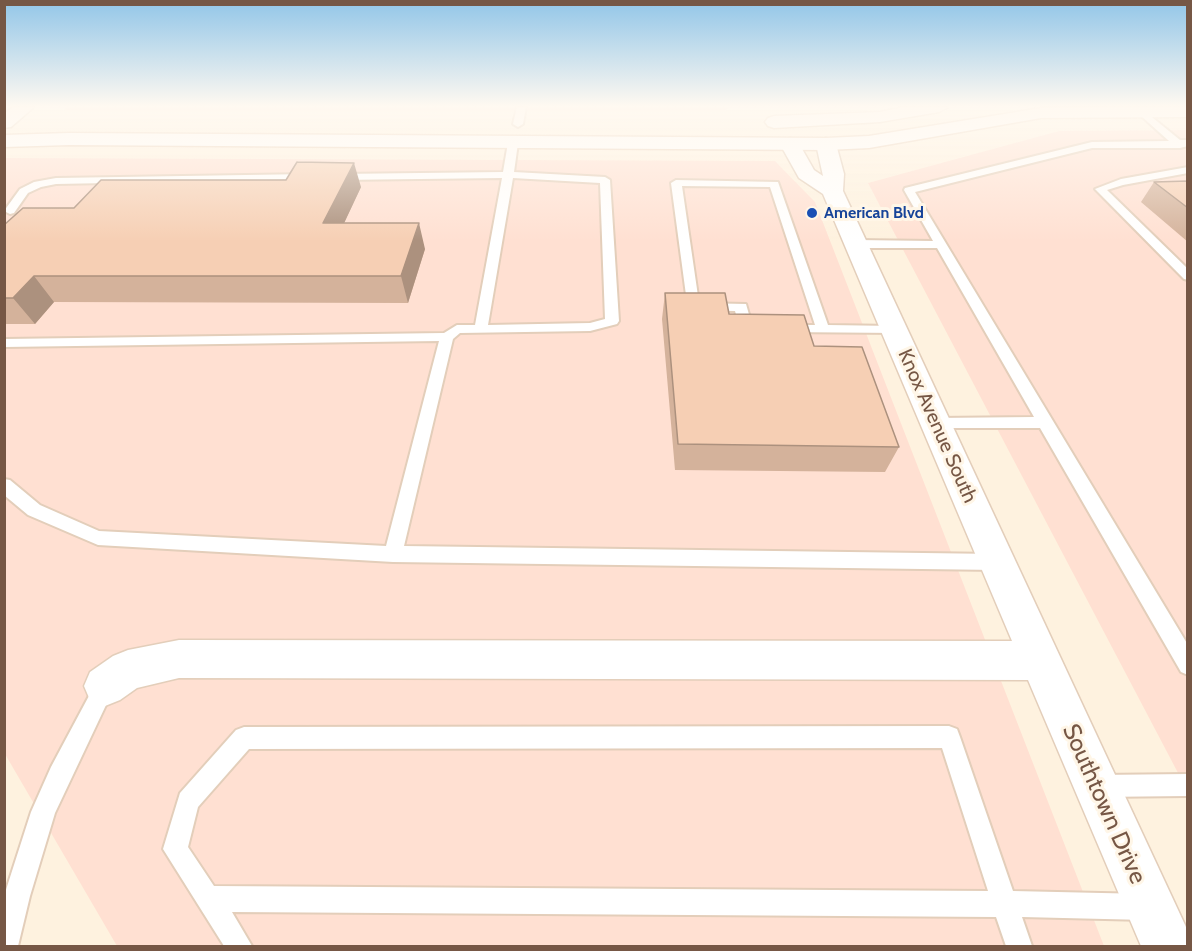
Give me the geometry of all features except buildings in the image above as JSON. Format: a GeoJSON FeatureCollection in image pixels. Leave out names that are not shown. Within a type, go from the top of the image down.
{"type":"FeatureCollection","features":[{"type":"Feature","properties":{"kind":"main road"},"geometry":{"type":"LineString","coordinates":[[794,151],[806,174],[832,191]]}},
{"type":"Feature","properties":{"kind":"main road","name":"Knox Avenue South"},"geometry":{"type":"LineString","coordinates":[[828,151],[834,174],[832,191],[1041,661]]}},
{"type":"Feature","properties":{"kind":"main road"},"geometry":{"type":"LineString","coordinates":[[105,686],[128,670],[179,659],[1041,661]]}},
{"type":"Feature","properties":{"kind":"main road","name":"Southtown Drive"},"geometry":{"type":"LineString","coordinates":[[1041,661],[1159,927]]}},
{"type":"Feature","properties":{"kind":"lane"},"geometry":{"type":"LineString","coordinates":[[482,329],[512,151]]}},
{"type":"Feature","properties":{"kind":"lane"},"geometry":{"type":"LineString","coordinates":[[1063,151],[909,190],[1043,422],[1188,665]]}},
{"type":"Feature","properties":{"kind":"lane"},"geometry":{"type":"LineString","coordinates":[[1188,170],[1121,182],[1101,189],[1188,276]]}},
{"type":"Feature","properties":{"kind":"lane"},"geometry":{"type":"LineString","coordinates":[[4,343],[447,337],[458,329],[590,327],[612,321],[605,180],[508,175],[329,177]]}},
{"type":"Feature","properties":{"kind":"lane"},"geometry":{"type":"LineString","coordinates":[[6,212],[24,191],[38,184],[56,181],[317,177]]}},
{"type":"Feature","properties":{"kind":"lane"},"geometry":{"type":"LineString","coordinates":[[823,329],[774,184],[676,183],[693,307],[741,308],[746,329],[894,330]]}},
{"type":"Feature","properties":{"kind":"lane"},"geometry":{"type":"LineString","coordinates":[[856,244],[940,245]]}},
{"type":"Feature","properties":{"kind":"lane"},"geometry":{"type":"LineString","coordinates":[[393,554],[447,337]]}},
{"type":"Feature","properties":{"kind":"lane"},"geometry":{"type":"LineString","coordinates":[[936,424],[1043,422]]}},
{"type":"Feature","properties":{"kind":"lane"},"geometry":{"type":"LineString","coordinates":[[4,485],[33,510],[98,538],[393,554],[997,562]]}},
{"type":"Feature","properties":{"kind":"lane"},"geometry":{"type":"LineString","coordinates":[[5,946],[17,896],[43,813],[59,775],[105,686]]}},
{"type":"Feature","properties":{"kind":"lane"},"geometry":{"type":"LineString","coordinates":[[239,946],[175,849],[188,801],[244,738],[949,737],[1019,946]]}},
{"type":"Feature","properties":{"kind":"lane"},"geometry":{"type":"LineString","coordinates":[[1096,786],[1188,785]]}},
{"type":"Feature","properties":{"kind":"lane"},"geometry":{"type":"LineString","coordinates":[[208,899],[1005,904],[1159,927]]}},
{"type":"Feature","properties":{"kind":"shaded area"},"geometry":{"type":"Polygon","coordinates":[[[984,151],[1187,151],[1187,790],[868,183],[984,151]]]}},
{"type":"Feature","properties":{"kind":"shaded area"},"geometry":{"type":"Polygon","coordinates":[[[4,158],[775,161],[815,202],[1104,946],[117,946],[5,754],[4,158]]]}},
{"type":"Feature","properties":{"kind":"place","name":"American Blvd"},"geometry":{"type":"Point","coordinates":[812,213]}}]}
